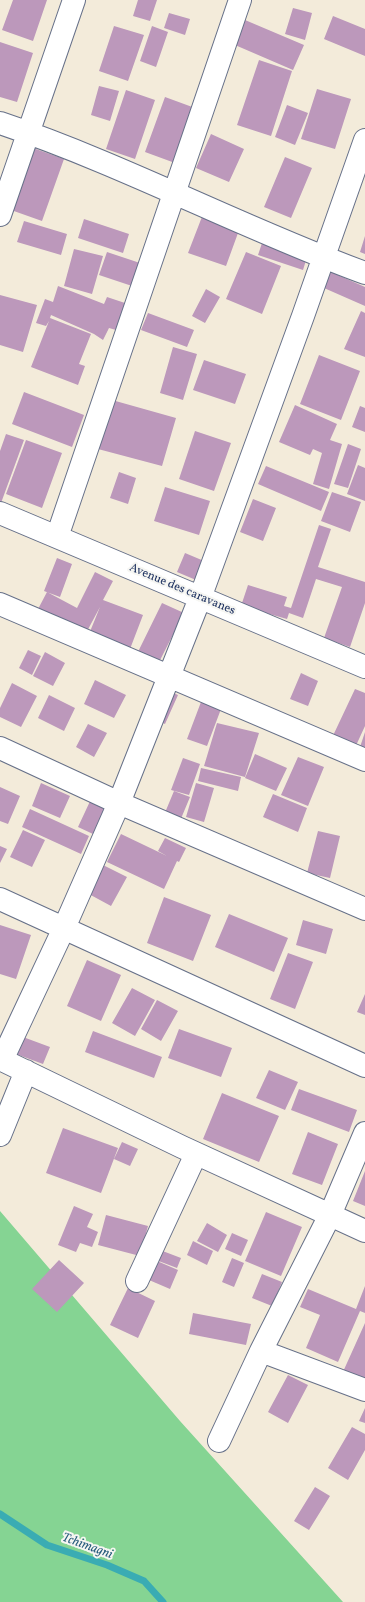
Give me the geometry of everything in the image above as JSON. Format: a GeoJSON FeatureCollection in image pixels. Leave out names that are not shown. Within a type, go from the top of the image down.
{"type":"FeatureCollection","features":[{"type":"Feature","properties":{"kind":"street"},"geometry":{"type":"LineString","coordinates":[[0,215],[74,0]]}},
{"type":"Feature","properties":{"kind":"street"},"geometry":{"type":"LineString","coordinates":[[57,537],[176,192],[240,0]]}},
{"type":"Feature","properties":{"kind":"street"},"geometry":{"type":"LineString","coordinates":[[0,123],[29,133],[176,192],[323,257],[365,273]]}},
{"type":"Feature","properties":{"kind":"street"},"geometry":{"type":"LineString","coordinates":[[365,140],[200,598],[168,675],[119,803],[64,928],[1,1059],[196,1154],[365,1231]]}},
{"type":"Feature","properties":{"kind":"street","name":"Avenue des caravanes"},"geometry":{"type":"LineString","coordinates":[[0,513],[200,598],[364,663]]}},
{"type":"Feature","properties":{"kind":"street"},"geometry":{"type":"LineString","coordinates":[[0,604],[365,760]]}},
{"type":"Feature","properties":{"kind":"street"},"geometry":{"type":"LineString","coordinates":[[0,748],[119,803],[365,909]]}},
{"type":"Feature","properties":{"kind":"street"},"geometry":{"type":"LineString","coordinates":[[0,899],[365,1066]]}},
{"type":"Feature","properties":{"kind":"street"},"geometry":{"type":"LineString","coordinates":[[0,1136],[26,1071]]}},
{"type":"Feature","properties":{"kind":"street"},"geometry":{"type":"LineString","coordinates":[[219,1441],[261,1351],[330,1215],[365,1133]]}},
{"type":"Feature","properties":{"kind":"street"},"geometry":{"type":"LineString","coordinates":[[136,1281],[196,1154]]}},
{"type":"Feature","properties":{"kind":"street"},"geometry":{"type":"LineString","coordinates":[[261,1351],[365,1390]]}},
{"type":"Feature","properties":{"kind":"green space"},"geometry":{"type":"Polygon","coordinates":[[[0,1211],[180,1421],[343,1602],[0,1602],[0,1211]]]}},
{"type":"Feature","properties":{"kind":"building"},"geometry":{"type":"Polygon","coordinates":[[[13,0],[47,0],[33,41],[2,30],[13,0]]]}},
{"type":"Feature","properties":{"kind":"building"},"geometry":{"type":"Polygon","coordinates":[[[138,0],[157,0],[150,21],[133,16],[138,0]]]}},
{"type":"Feature","properties":{"kind":"building"},"geometry":{"type":"Polygon","coordinates":[[[293,8],[312,13],[305,40],[285,34],[293,8]]]}},
{"type":"Feature","properties":{"kind":"building"},"geometry":{"type":"Polygon","coordinates":[[[169,13],[190,19],[185,35],[164,28],[169,13]]]}},
{"type":"Feature","properties":{"kind":"building"},"geometry":{"type":"Polygon","coordinates":[[[333,16],[365,29],[365,56],[324,39],[333,16]]]}},
{"type":"Feature","properties":{"kind":"building"},"geometry":{"type":"Polygon","coordinates":[[[245,20],[304,45],[293,70],[235,45],[245,20]]]}},
{"type":"Feature","properties":{"kind":"building"},"geometry":{"type":"Polygon","coordinates":[[[114,26],[144,35],[128,81],[99,71],[114,26]]]}},
{"type":"Feature","properties":{"kind":"building"},"geometry":{"type":"Polygon","coordinates":[[[152,26],[168,32],[156,67],[140,61],[152,26]]]}},
{"type":"Feature","properties":{"kind":"building"},"geometry":{"type":"Polygon","coordinates":[[[0,42],[33,53],[17,102],[0,97],[0,42]]]}},
{"type":"Feature","properties":{"kind":"building"},"geometry":{"type":"Polygon","coordinates":[[[259,60],[292,71],[271,136],[237,125],[259,60]]]}},
{"type":"Feature","properties":{"kind":"building"},"geometry":{"type":"Polygon","coordinates":[[[99,86],[119,91],[110,121],[91,115],[99,86]]]}},
{"type":"Feature","properties":{"kind":"building"},"geometry":{"type":"Polygon","coordinates":[[[317,89],[351,99],[335,149],[301,139],[317,89]]]}},
{"type":"Feature","properties":{"kind":"building"},"geometry":{"type":"Polygon","coordinates":[[[126,90],[155,100],[135,159],[106,149],[126,90]]]}},
{"type":"Feature","properties":{"kind":"building"},"geometry":{"type":"Polygon","coordinates":[[[165,97],[195,108],[175,163],[145,152],[165,97]]]}},
{"type":"Feature","properties":{"kind":"building"},"geometry":{"type":"Polygon","coordinates":[[[287,105],[308,113],[295,145],[275,137],[287,105]]]}},
{"type":"Feature","properties":{"kind":"building"},"geometry":{"type":"Polygon","coordinates":[[[211,134],[244,149],[229,182],[196,168],[211,134]]]}},
{"type":"Feature","properties":{"kind":"building"},"geometry":{"type":"Polygon","coordinates":[[[33,148],[64,159],[42,221],[11,210],[33,148]]]}},
{"type":"Feature","properties":{"kind":"building"},"geometry":{"type":"Polygon","coordinates":[[[285,157],[312,168],[291,218],[264,207],[285,157]]]}},
{"type":"Feature","properties":{"kind":"building"},"geometry":{"type":"Polygon","coordinates":[[[205,209],[242,222],[226,266],[188,253],[205,209]]]}},
{"type":"Feature","properties":{"kind":"building"},"geometry":{"type":"Polygon","coordinates":[[[84,219],[129,234],[123,253],[78,238],[84,219]]]}},
{"type":"Feature","properties":{"kind":"building"},"geometry":{"type":"Polygon","coordinates":[[[24,221],[67,234],[61,255],[17,242],[24,221]]]}},
{"type":"Feature","properties":{"kind":"building"},"geometry":{"type":"Polygon","coordinates":[[[365,236],[365,254],[360,252],[365,236]]]}},
{"type":"Feature","properties":{"kind":"building"},"geometry":{"type":"Polygon","coordinates":[[[263,240],[308,254],[303,270],[258,255],[263,240]]]}},
{"type":"Feature","properties":{"kind":"building"},"geometry":{"type":"Polygon","coordinates":[[[74,249],[103,256],[92,294],[64,286],[74,249]]]}},
{"type":"Feature","properties":{"kind":"building"},"geometry":{"type":"Polygon","coordinates":[[[107,252],[140,263],[132,286],[99,275],[107,252]]]}},
{"type":"Feature","properties":{"kind":"building"},"geometry":{"type":"Polygon","coordinates":[[[246,252],[281,266],[262,314],[226,299],[246,252]]]}},
{"type":"Feature","properties":{"kind":"building"},"geometry":{"type":"Polygon","coordinates":[[[331,272],[365,287],[365,306],[324,288],[331,272]]]}},
{"type":"Feature","properties":{"kind":"building"},"geometry":{"type":"Polygon","coordinates":[[[58,286],[104,304],[107,297],[128,304],[116,330],[109,328],[103,340],[94,334],[51,315],[50,318],[91,334],[79,364],[85,366],[78,385],[31,367],[49,321],[46,326],[36,323],[45,299],[53,302],[58,286]]]}},
{"type":"Feature","properties":{"kind":"building"},"geometry":{"type":"Polygon","coordinates":[[[206,289],[220,297],[205,323],[192,316],[206,289]]]}},
{"type":"Feature","properties":{"kind":"building"},"geometry":{"type":"Polygon","coordinates":[[[0,295],[37,305],[23,352],[0,345],[0,295]]]}},
{"type":"Feature","properties":{"kind":"building"},"geometry":{"type":"Polygon","coordinates":[[[361,311],[365,313],[365,357],[344,349],[361,311]]]}},
{"type":"Feature","properties":{"kind":"building"},"geometry":{"type":"Polygon","coordinates":[[[148,313],[194,330],[187,347],[141,330],[148,313]]]}},
{"type":"Feature","properties":{"kind":"building"},"geometry":{"type":"Polygon","coordinates":[[[173,347],[197,354],[183,400],[160,393],[173,347]]]}},
{"type":"Feature","properties":{"kind":"building"},"geometry":{"type":"Polygon","coordinates":[[[319,355],[360,371],[341,420],[300,404],[319,355]]]}},
{"type":"Feature","properties":{"kind":"building"},"geometry":{"type":"Polygon","coordinates":[[[204,360],[246,374],[235,404],[193,390],[204,360]]]}},
{"type":"Feature","properties":{"kind":"building"},"geometry":{"type":"Polygon","coordinates":[[[24,392],[84,415],[72,447],[12,424],[24,392]]]}},
{"type":"Feature","properties":{"kind":"building"},"geometry":{"type":"Polygon","coordinates":[[[112,400],[176,418],[162,466],[98,449],[112,400]]]}},
{"type":"Feature","properties":{"kind":"building"},"geometry":{"type":"Polygon","coordinates":[[[295,405],[337,424],[330,440],[342,444],[329,489],[313,484],[322,453],[313,449],[310,455],[279,442],[295,405]]]}},
{"type":"Feature","properties":{"kind":"building"},"geometry":{"type":"Polygon","coordinates":[[[360,406],[365,408],[365,432],[352,427],[360,406]]]}},
{"type":"Feature","properties":{"kind":"building"},"geometry":{"type":"Polygon","coordinates":[[[195,431],[231,443],[214,491],[179,479],[195,431]]]}},
{"type":"Feature","properties":{"kind":"building"},"geometry":{"type":"Polygon","coordinates":[[[6,434],[24,440],[1,503],[0,451],[6,434]]]}},
{"type":"Feature","properties":{"kind":"building"},"geometry":{"type":"Polygon","coordinates":[[[26,440],[62,453],[42,508],[6,494],[26,440]]]}},
{"type":"Feature","properties":{"kind":"building"},"geometry":{"type":"Polygon","coordinates":[[[348,444],[361,449],[348,488],[334,484],[348,444]]]}},
{"type":"Feature","properties":{"kind":"building"},"geometry":{"type":"Polygon","coordinates":[[[358,465],[365,468],[365,501],[347,494],[358,465]]]}},
{"type":"Feature","properties":{"kind":"building"},"geometry":{"type":"Polygon","coordinates":[[[266,466],[329,492],[321,511],[258,484],[266,466]]]}},
{"type":"Feature","properties":{"kind":"building"},"geometry":{"type":"Polygon","coordinates":[[[119,472],[136,478],[128,504],[110,498],[119,472]]]}},
{"type":"Feature","properties":{"kind":"building"},"geometry":{"type":"Polygon","coordinates":[[[165,487],[210,501],[199,535],[154,521],[165,487]]]}},
{"type":"Feature","properties":{"kind":"building"},"geometry":{"type":"Polygon","coordinates":[[[332,492],[361,502],[350,532],[321,521],[332,492]]]}},
{"type":"Feature","properties":{"kind":"building"},"geometry":{"type":"Polygon","coordinates":[[[253,499],[276,508],[263,541],[240,532],[253,499]]]}},
{"type":"Feature","properties":{"kind":"building"},"geometry":{"type":"Polygon","coordinates":[[[319,525],[331,529],[318,567],[365,582],[365,603],[350,647],[324,638],[342,587],[316,579],[303,618],[289,613],[287,619],[241,606],[248,585],[287,597],[284,606],[291,608],[319,525]]]}},
{"type":"Feature","properties":{"kind":"building"},"geometry":{"type":"Polygon","coordinates":[[[185,553],[204,561],[196,580],[177,572],[185,553]]]}},
{"type":"Feature","properties":{"kind":"building"},"geometry":{"type":"Polygon","coordinates":[[[57,558],[72,564],[60,597],[44,591],[57,558]]]}},
{"type":"Feature","properties":{"kind":"building"},"geometry":{"type":"Polygon","coordinates":[[[95,572],[113,581],[103,600],[143,615],[130,649],[89,634],[100,607],[85,635],[37,611],[47,592],[77,608],[95,572]]]}},
{"type":"Feature","properties":{"kind":"building"},"geometry":{"type":"Polygon","coordinates":[[[162,603],[184,613],[156,668],[135,658],[162,603]]]}},
{"type":"Feature","properties":{"kind":"building"},"geometry":{"type":"Polygon","coordinates":[[[28,650],[41,656],[32,675],[19,668],[28,650]]]}},
{"type":"Feature","properties":{"kind":"building"},"geometry":{"type":"Polygon","coordinates":[[[45,652],[65,663],[53,686],[33,676],[45,652]]]}},
{"type":"Feature","properties":{"kind":"building"},"geometry":{"type":"Polygon","coordinates":[[[301,673],[318,681],[308,706],[290,699],[301,673]]]}},
{"type":"Feature","properties":{"kind":"building"},"geometry":{"type":"Polygon","coordinates":[[[95,680],[126,695],[114,718],[84,704],[95,680]]]}},
{"type":"Feature","properties":{"kind":"building"},"geometry":{"type":"Polygon","coordinates":[[[12,683],[37,696],[21,727],[0,717],[0,708],[12,683]]]}},
{"type":"Feature","properties":{"kind":"building"},"geometry":{"type":"Polygon","coordinates":[[[158,686],[178,695],[165,724],[145,715],[158,686]]]}},
{"type":"Feature","properties":{"kind":"building"},"geometry":{"type":"Polygon","coordinates":[[[355,689],[365,693],[365,726],[353,752],[330,742],[355,689]]]}},
{"type":"Feature","properties":{"kind":"building"},"geometry":{"type":"Polygon","coordinates":[[[49,695],[75,708],[64,731],[38,718],[49,695]]]}},
{"type":"Feature","properties":{"kind":"building"},"geometry":{"type":"Polygon","coordinates":[[[201,702],[221,709],[207,746],[187,739],[201,702]]]}},
{"type":"Feature","properties":{"kind":"building"},"geometry":{"type":"Polygon","coordinates":[[[217,723],[259,733],[245,777],[204,766],[217,723]]]}},
{"type":"Feature","properties":{"kind":"building"},"geometry":{"type":"Polygon","coordinates":[[[88,724],[107,733],[94,757],[76,747],[88,724]]]}},
{"type":"Feature","properties":{"kind":"building"},"geometry":{"type":"Polygon","coordinates":[[[365,732],[365,749],[360,747],[365,732]]]}},
{"type":"Feature","properties":{"kind":"building"},"geometry":{"type":"Polygon","coordinates":[[[255,754],[287,768],[276,791],[245,778],[255,754]]]}},
{"type":"Feature","properties":{"kind":"building"},"geometry":{"type":"Polygon","coordinates":[[[298,757],[324,767],[308,806],[281,795],[298,757]]]}},
{"type":"Feature","properties":{"kind":"building"},"geometry":{"type":"Polygon","coordinates":[[[183,758],[200,764],[189,795],[171,790],[183,758]]]}},
{"type":"Feature","properties":{"kind":"building"},"geometry":{"type":"Polygon","coordinates":[[[201,768],[241,777],[238,791],[198,781],[201,768]]]}},
{"type":"Feature","properties":{"kind":"building"},"geometry":{"type":"Polygon","coordinates":[[[41,783],[70,796],[60,818],[32,806],[41,783]]]}},
{"type":"Feature","properties":{"kind":"building"},"geometry":{"type":"Polygon","coordinates":[[[196,783],[214,788],[204,822],[186,817],[196,783]]]}},
{"type":"Feature","properties":{"kind":"building"},"geometry":{"type":"Polygon","coordinates":[[[0,787],[20,796],[8,824],[0,821],[0,787]]]}},
{"type":"Feature","properties":{"kind":"building"},"geometry":{"type":"Polygon","coordinates":[[[174,791],[190,797],[180,821],[164,815],[174,791]]]}},
{"type":"Feature","properties":{"kind":"building"},"geometry":{"type":"Polygon","coordinates":[[[273,794],[307,808],[298,832],[263,817],[273,794]]]}},
{"type":"Feature","properties":{"kind":"building"},"geometry":{"type":"Polygon","coordinates":[[[92,797],[107,804],[93,834],[78,827],[92,797]]]}},
{"type":"Feature","properties":{"kind":"building"},"geometry":{"type":"Polygon","coordinates":[[[30,809],[89,836],[81,854],[22,827],[30,809]]]}},
{"type":"Feature","properties":{"kind":"building"},"geometry":{"type":"Polygon","coordinates":[[[23,830],[45,840],[32,867],[10,857],[23,830]]]}},
{"type":"Feature","properties":{"kind":"building"},"geometry":{"type":"Polygon","coordinates":[[[318,831],[340,836],[330,878],[307,873],[318,831]]]}},
{"type":"Feature","properties":{"kind":"building"},"geometry":{"type":"Polygon","coordinates":[[[121,834],[167,856],[158,851],[165,838],[186,848],[179,862],[177,861],[164,889],[107,862],[121,834]]]}},
{"type":"Feature","properties":{"kind":"building"},"geometry":{"type":"Polygon","coordinates":[[[0,846],[7,849],[0,863],[0,846]]]}},
{"type":"Feature","properties":{"kind":"building"},"geometry":{"type":"Polygon","coordinates":[[[103,865],[127,877],[111,906],[87,893],[103,865]]]}},
{"type":"Feature","properties":{"kind":"building"},"geometry":{"type":"Polygon","coordinates":[[[164,897],[211,915],[193,961],[147,943],[164,897]]]}},
{"type":"Feature","properties":{"kind":"building"},"geometry":{"type":"Polygon","coordinates":[[[229,914],[288,938],[274,972],[215,947],[229,914]]]}},
{"type":"Feature","properties":{"kind":"building"},"geometry":{"type":"Polygon","coordinates":[[[303,920],[333,929],[326,954],[296,945],[303,920]]]}},
{"type":"Feature","properties":{"kind":"building"},"geometry":{"type":"Polygon","coordinates":[[[0,925],[31,935],[16,979],[0,974],[0,925]]]}},
{"type":"Feature","properties":{"kind":"building"},"geometry":{"type":"Polygon","coordinates":[[[288,953],[313,962],[295,1009],[270,999],[288,953]]]}},
{"type":"Feature","properties":{"kind":"building"},"geometry":{"type":"Polygon","coordinates":[[[87,960],[121,975],[101,1021],[67,1006],[87,960]]]}},
{"type":"Feature","properties":{"kind":"building"},"geometry":{"type":"Polygon","coordinates":[[[132,988],[155,1000],[135,1036],[112,1023],[132,988]]]}},
{"type":"Feature","properties":{"kind":"building"},"geometry":{"type":"Polygon","coordinates":[[[365,994],[365,1015],[357,1012],[365,994]]]}},
{"type":"Feature","properties":{"kind":"building"},"geometry":{"type":"Polygon","coordinates":[[[157,1000],[178,1011],[161,1041],[141,1029],[157,1000]]]}},
{"type":"Feature","properties":{"kind":"building"},"geometry":{"type":"Polygon","coordinates":[[[179,1029],[232,1048],[221,1077],[168,1058],[179,1029]]]}},
{"type":"Feature","properties":{"kind":"building"},"geometry":{"type":"Polygon","coordinates":[[[93,1031],[162,1057],[154,1078],[85,1052],[93,1031]]]}},
{"type":"Feature","properties":{"kind":"building"},"geometry":{"type":"Polygon","coordinates":[[[23,1037],[50,1047],[43,1064],[16,1054],[23,1037]]]}},
{"type":"Feature","properties":{"kind":"building"},"geometry":{"type":"Polygon","coordinates":[[[269,1070],[298,1082],[285,1110],[256,1098],[269,1070]]]}},
{"type":"Feature","properties":{"kind":"building"},"geometry":{"type":"Polygon","coordinates":[[[299,1089],[357,1110],[349,1132],[291,1110],[299,1089]]]}},
{"type":"Feature","properties":{"kind":"building"},"geometry":{"type":"Polygon","coordinates":[[[222,1093],[279,1116],[259,1162],[203,1139],[222,1093]]]}},
{"type":"Feature","properties":{"kind":"building"},"geometry":{"type":"Polygon","coordinates":[[[63,1128],[118,1148],[101,1193],[46,1173],[63,1128]]]}},
{"type":"Feature","properties":{"kind":"building"},"geometry":{"type":"Polygon","coordinates":[[[308,1132],[338,1144],[322,1185],[292,1174],[308,1132]]]}},
{"type":"Feature","properties":{"kind":"building"},"geometry":{"type":"Polygon","coordinates":[[[122,1142],[138,1149],[130,1166],[114,1159],[122,1142]]]}},
{"type":"Feature","properties":{"kind":"building"},"geometry":{"type":"Polygon","coordinates":[[[365,1171],[365,1206],[353,1201],[365,1171]]]}},
{"type":"Feature","properties":{"kind":"building"},"geometry":{"type":"Polygon","coordinates":[[[74,1206],[93,1214],[87,1227],[98,1232],[92,1247],[80,1243],[76,1252],[58,1245],[74,1206]]]}},
{"type":"Feature","properties":{"kind":"building"},"geometry":{"type":"Polygon","coordinates":[[[266,1212],[302,1227],[281,1276],[245,1261],[266,1212]]]}},
{"type":"Feature","properties":{"kind":"building"},"geometry":{"type":"Polygon","coordinates":[[[106,1215],[148,1226],[140,1256],[98,1245],[106,1215]]]}},
{"type":"Feature","properties":{"kind":"building"},"geometry":{"type":"Polygon","coordinates":[[[207,1223],[227,1235],[218,1252],[197,1241],[207,1223]]]}},
{"type":"Feature","properties":{"kind":"building"},"geometry":{"type":"Polygon","coordinates":[[[232,1233],[248,1240],[241,1256],[225,1249],[232,1233]]]}},
{"type":"Feature","properties":{"kind":"building"},"geometry":{"type":"Polygon","coordinates":[[[193,1241],[213,1251],[207,1265],[187,1255],[193,1241]]]}},
{"type":"Feature","properties":{"kind":"building"},"geometry":{"type":"Polygon","coordinates":[[[160,1250],[181,1258],[177,1268],[156,1260],[160,1250]]]}},
{"type":"Feature","properties":{"kind":"building"},"geometry":{"type":"Polygon","coordinates":[[[232,1258],[244,1263],[234,1287],[222,1282],[232,1258]]]}},
{"type":"Feature","properties":{"kind":"building"},"geometry":{"type":"Polygon","coordinates":[[[59,1260],[84,1283],[57,1312],[32,1289],[59,1260]]]}},
{"type":"Feature","properties":{"kind":"building"},"geometry":{"type":"Polygon","coordinates":[[[157,1261],[178,1270],[170,1289],[149,1280],[157,1261]]]}},
{"type":"Feature","properties":{"kind":"building"},"geometry":{"type":"Polygon","coordinates":[[[262,1274],[282,1282],[272,1306],[252,1298],[262,1274]]]}},
{"type":"Feature","properties":{"kind":"building"},"geometry":{"type":"Polygon","coordinates":[[[365,1286],[365,1313],[360,1311],[338,1362],[306,1348],[320,1315],[300,1307],[308,1289],[356,1309],[365,1286]]]}},
{"type":"Feature","properties":{"kind":"building"},"geometry":{"type":"Polygon","coordinates":[[[128,1288],[155,1301],[138,1338],[110,1325],[128,1288]]]}},
{"type":"Feature","properties":{"kind":"building"},"geometry":{"type":"Polygon","coordinates":[[[193,1313],[251,1324],[246,1345],[189,1334],[193,1313]]]}},
{"type":"Feature","properties":{"kind":"building"},"geometry":{"type":"Polygon","coordinates":[[[365,1323],[365,1384],[342,1374],[365,1323]]]}},
{"type":"Feature","properties":{"kind":"building"},"geometry":{"type":"Polygon","coordinates":[[[288,1375],[308,1385],[288,1423],[268,1412],[288,1375]]]}},
{"type":"Feature","properties":{"kind":"building"},"geometry":{"type":"Polygon","coordinates":[[[365,1408],[365,1423],[359,1421],[365,1408]]]}},
{"type":"Feature","properties":{"kind":"building"},"geometry":{"type":"Polygon","coordinates":[[[352,1427],[365,1434],[365,1450],[348,1480],[328,1468],[352,1427]]]}},
{"type":"Feature","properties":{"kind":"building"},"geometry":{"type":"Polygon","coordinates":[[[315,1487],[330,1496],[309,1530],[294,1521],[315,1487]]]}},
{"type":"Feature","properties":{"kind":"waterway","name":"Tchimagni"},"geometry":{"type":"LineString","coordinates":[[0,1514],[47,1545],[107,1565],[144,1581],[163,1602]]}}]}
